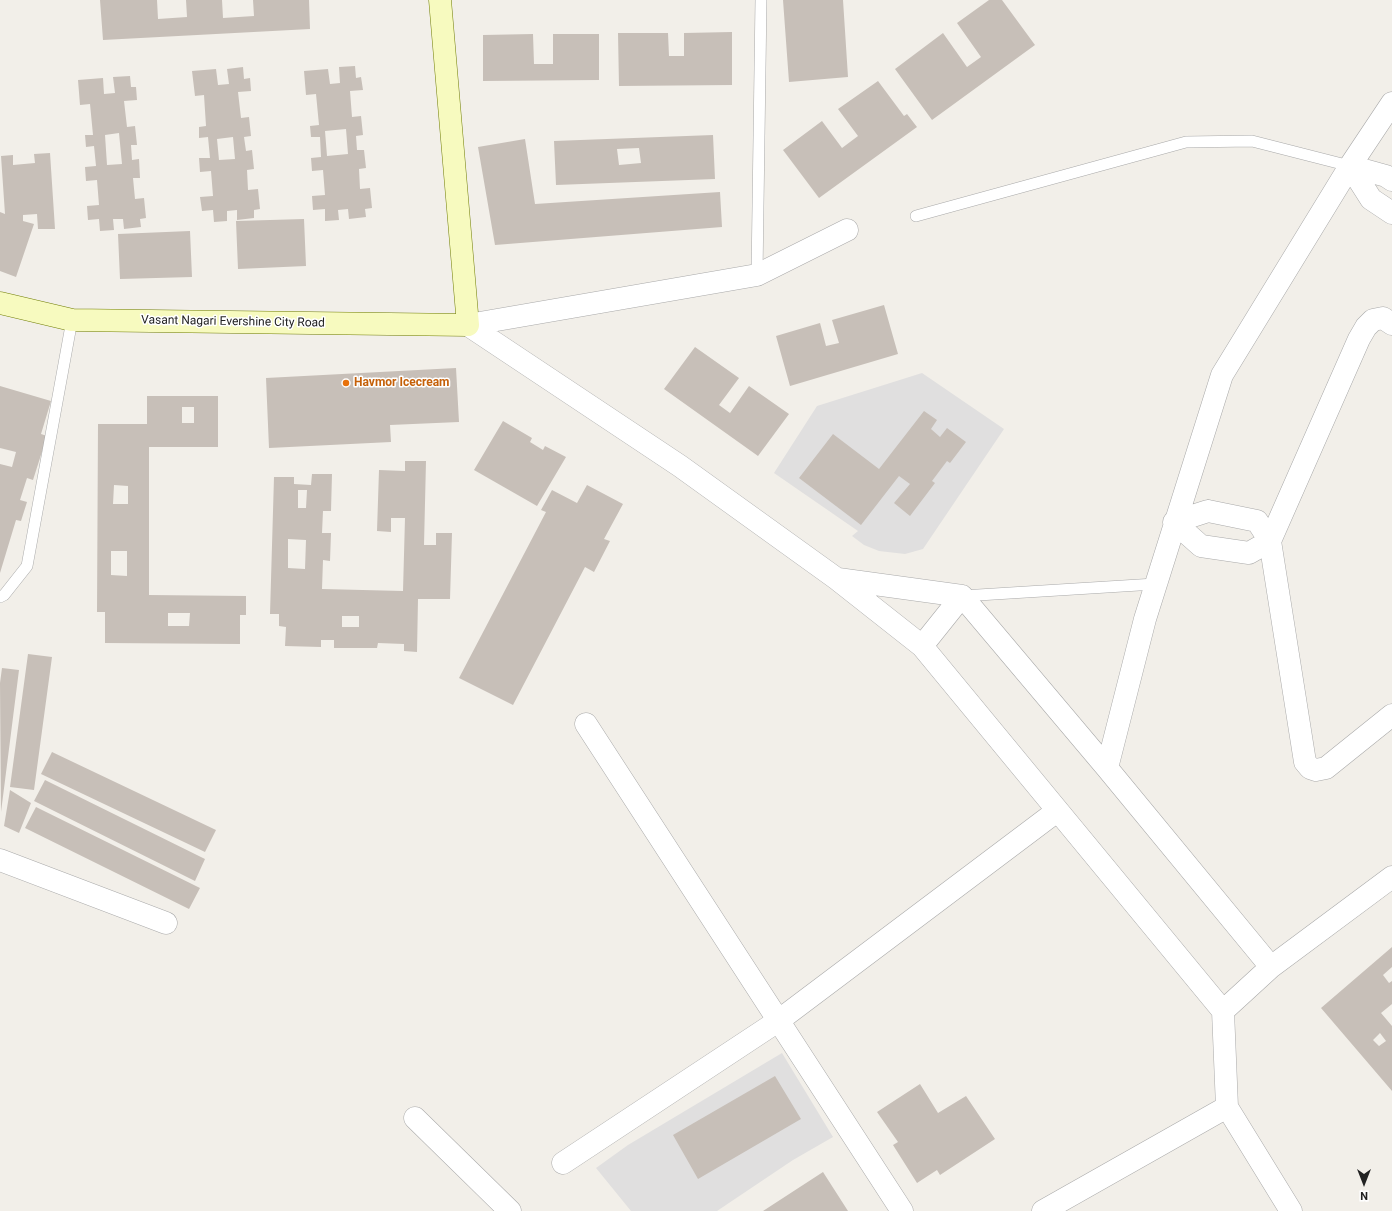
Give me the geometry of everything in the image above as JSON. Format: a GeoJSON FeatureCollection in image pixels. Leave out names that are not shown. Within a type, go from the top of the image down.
{"type":"FeatureCollection","features":[{"type":"Feature","properties":{"kind":"street"},"geometry":{"type":"LineString","coordinates":[[440,0],[468,325]]}},
{"type":"Feature","properties":{"kind":"street"},"geometry":{"type":"LineString","coordinates":[[1107,768],[1144,619],[1222,375],[1350,166],[1392,103]]}},
{"type":"Feature","properties":{"kind":"street"},"geometry":{"type":"LineString","coordinates":[[1350,166],[1386,176],[1392,180]]}},
{"type":"Feature","properties":{"kind":"street"},"geometry":{"type":"LineString","coordinates":[[1350,166],[1371,199],[1392,213]]}},
{"type":"Feature","properties":{"kind":"street"},"geometry":{"type":"LineString","coordinates":[[468,325],[757,275],[846,230]]}},
{"type":"Feature","properties":{"kind":"street","name":"Vasant Nagari Evershine City Road"},"geometry":{"type":"LineString","coordinates":[[0,303],[72,320],[468,325]]}},
{"type":"Feature","properties":{"kind":"street"},"geometry":{"type":"LineString","coordinates":[[1174,522],[1201,546],[1249,553],[1270,541],[1359,339],[1366,327],[1373,320],[1383,318],[1392,324]]}},
{"type":"Feature","properties":{"kind":"street"},"geometry":{"type":"LineString","coordinates":[[468,325],[680,466],[837,579],[922,646],[1223,1011],[1227,1107],[1290,1211]]}},
{"type":"Feature","properties":{"kind":"street"},"geometry":{"type":"LineString","coordinates":[[1174,522],[1208,511],[1257,521],[1270,541],[1305,762],[1310,768],[1316,770],[1326,768],[1392,715]]}},
{"type":"Feature","properties":{"kind":"street"},"geometry":{"type":"LineString","coordinates":[[837,579],[962,596],[1107,768],[1271,968]]}},
{"type":"Feature","properties":{"kind":"street"},"geometry":{"type":"LineString","coordinates":[[922,646],[962,596]]}},
{"type":"Feature","properties":{"kind":"street"},"geometry":{"type":"LineString","coordinates":[[586,724],[902,1211]]}},
{"type":"Feature","properties":{"kind":"street"},"geometry":{"type":"LineString","coordinates":[[563,1162],[778,1021],[1057,811]]}},
{"type":"Feature","properties":{"kind":"street"},"geometry":{"type":"LineString","coordinates":[[0,860],[166,923]]}},
{"type":"Feature","properties":{"kind":"street"},"geometry":{"type":"LineString","coordinates":[[1223,1011],[1271,968],[1392,878]]}},
{"type":"Feature","properties":{"kind":"street"},"geometry":{"type":"LineString","coordinates":[[1043,1211],[1227,1107]]}},
{"type":"Feature","properties":{"kind":"street"},"geometry":{"type":"LineString","coordinates":[[415,1118],[510,1211]]}},
{"type":"Feature","properties":{"kind":"lane"},"geometry":{"type":"LineString","coordinates":[[757,275],[761,0]]}},
{"type":"Feature","properties":{"kind":"lane"},"geometry":{"type":"LineString","coordinates":[[916,216],[1186,142],[1252,141],[1350,166]]}},
{"type":"Feature","properties":{"kind":"lane"},"geometry":{"type":"LineString","coordinates":[[0,597],[4,595],[27,566],[72,320]]}},
{"type":"Feature","properties":{"kind":"lane"},"geometry":{"type":"LineString","coordinates":[[962,596],[1155,584]]}},
{"type":"Feature","properties":{"kind":"shaded area"},"geometry":{"type":"Polygon","coordinates":[[[922,373],[1004,429],[923,549],[905,554],[879,551],[864,545],[852,536],[858,531],[774,473],[817,406],[922,373]]]}},
{"type":"Feature","properties":{"kind":"shaded area"},"geometry":{"type":"Polygon","coordinates":[[[782,1053],[833,1137],[793,1160],[717,1211],[631,1211],[596,1168],[628,1145],[782,1053]]]}},
{"type":"Feature","properties":{"kind":"building"},"geometry":{"type":"Polygon","coordinates":[[[100,0],[157,0],[158,19],[187,17],[186,0],[222,0],[223,18],[254,16],[253,0],[309,0],[310,29],[103,40],[100,0]]]}},
{"type":"Feature","properties":{"kind":"building"},"geometry":{"type":"Polygon","coordinates":[[[783,0],[843,0],[848,77],[789,82],[783,0]]]}},
{"type":"Feature","properties":{"kind":"building"},"geometry":{"type":"Polygon","coordinates":[[[989,0],[1002,0],[1035,45],[932,120],[895,69],[943,33],[967,67],[981,57],[957,23],[989,0]]]}},
{"type":"Feature","properties":{"kind":"building"},"geometry":{"type":"Polygon","coordinates":[[[732,32],[732,85],[619,86],[618,33],[668,33],[669,56],[684,56],[684,33],[732,32]]]}},
{"type":"Feature","properties":{"kind":"building"},"geometry":{"type":"Polygon","coordinates":[[[533,34],[534,64],[553,64],[553,34],[599,34],[599,80],[483,81],[483,35],[533,34]]]}},
{"type":"Feature","properties":{"kind":"building"},"geometry":{"type":"Polygon","coordinates":[[[355,66],[356,78],[361,77],[363,90],[350,91],[352,117],[361,116],[363,135],[356,136],[357,150],[364,150],[366,168],[359,169],[360,189],[370,188],[372,208],[365,209],[366,217],[349,219],[348,209],[338,210],[339,220],[325,221],[325,209],[313,210],[312,196],[325,195],[323,170],[312,171],[311,158],[321,157],[320,137],[311,137],[310,126],[319,125],[316,94],[306,95],[304,71],[328,69],[330,84],[340,83],[339,67],[355,66]],[[346,129],[325,131],[327,156],[348,154],[346,129]]]}},
{"type":"Feature","properties":{"kind":"building"},"geometry":{"type":"Polygon","coordinates":[[[243,67],[244,79],[250,78],[251,91],[238,92],[241,118],[249,117],[251,136],[244,137],[246,151],[252,150],[254,169],[247,170],[248,190],[258,189],[260,209],[254,210],[254,218],[237,220],[237,210],[227,211],[227,221],[214,222],[213,210],[202,211],[200,197],[213,196],[211,171],[200,172],[199,158],[210,158],[208,137],[199,138],[199,127],[206,126],[204,95],[195,96],[192,71],[216,69],[218,85],[229,84],[227,69],[243,67]],[[233,137],[217,139],[219,160],[235,159],[233,137]]]}},
{"type":"Feature","properties":{"kind":"building"},"geometry":{"type":"Polygon","coordinates":[[[130,76],[131,87],[136,87],[137,100],[124,101],[127,127],[135,126],[137,145],[131,145],[132,160],[139,159],[140,178],[133,178],[135,199],[144,198],[146,218],[140,219],[141,227],[124,229],[123,219],[113,219],[114,230],[100,231],[99,219],[88,220],[87,206],[99,205],[97,180],[86,181],[85,167],[96,166],[94,146],[86,147],[85,135],[93,135],[90,104],[80,105],[78,80],[103,78],[104,94],[115,93],[113,77],[130,76]],[[119,133],[105,135],[107,165],[122,164],[119,133]]]}},
{"type":"Feature","properties":{"kind":"building"},"geometry":{"type":"Polygon","coordinates":[[[878,81],[904,116],[907,114],[917,127],[819,198],[783,150],[822,121],[842,148],[858,136],[838,109],[878,81]]]}},
{"type":"Feature","properties":{"kind":"building"},"geometry":{"type":"Polygon","coordinates":[[[713,135],[715,179],[556,185],[554,141],[713,135]],[[639,148],[617,149],[619,165],[641,163],[639,148]]]}},
{"type":"Feature","properties":{"kind":"building"},"geometry":{"type":"Polygon","coordinates":[[[525,139],[535,204],[720,192],[722,227],[495,245],[478,147],[525,139]]]}},
{"type":"Feature","properties":{"kind":"building"},"geometry":{"type":"Polygon","coordinates":[[[50,153],[55,229],[38,229],[37,214],[23,215],[23,221],[34,224],[16,277],[0,271],[0,212],[5,214],[1,156],[13,155],[13,165],[35,163],[34,154],[50,153]]]}},
{"type":"Feature","properties":{"kind":"building"},"geometry":{"type":"Polygon","coordinates":[[[304,219],[306,266],[238,269],[236,221],[304,219]]]}},
{"type":"Feature","properties":{"kind":"building"},"geometry":{"type":"Polygon","coordinates":[[[190,231],[192,277],[120,279],[118,234],[190,231]]]}},
{"type":"Feature","properties":{"kind":"building"},"geometry":{"type":"Polygon","coordinates":[[[884,305],[898,354],[790,386],[776,336],[820,323],[826,346],[839,343],[832,320],[884,305]]]}},
{"type":"Feature","properties":{"kind":"building"},"geometry":{"type":"Polygon","coordinates":[[[695,347],[739,378],[719,405],[730,413],[749,386],[789,414],[758,456],[664,389],[695,347]]]}},
{"type":"Feature","properties":{"kind":"building"},"geometry":{"type":"Polygon","coordinates":[[[456,368],[459,422],[390,425],[391,442],[269,448],[266,378],[456,368]]]}},
{"type":"Feature","properties":{"kind":"building"},"geometry":{"type":"Polygon","coordinates":[[[0,386],[51,401],[41,434],[47,436],[33,480],[27,478],[20,500],[27,502],[21,521],[16,520],[0,573],[0,464],[12,467],[16,452],[0,448],[0,386]]]}},
{"type":"Feature","properties":{"kind":"building"},"geometry":{"type":"Polygon","coordinates":[[[147,396],[218,396],[218,447],[149,447],[149,595],[246,596],[246,615],[240,615],[240,644],[105,643],[105,612],[97,612],[98,424],[147,424],[147,396]],[[182,407],[182,423],[194,423],[194,407],[182,407]],[[114,485],[113,504],[128,504],[128,486],[114,485]],[[111,551],[111,575],[127,576],[127,551],[111,551]],[[168,613],[168,626],[189,626],[190,613],[168,613]]]}},
{"type":"Feature","properties":{"kind":"building"},"geometry":{"type":"Polygon","coordinates":[[[924,411],[937,420],[931,429],[940,437],[947,428],[966,442],[950,463],[947,461],[932,481],[935,483],[910,516],[894,503],[910,484],[899,476],[861,525],[799,478],[833,434],[879,469],[924,411]]]}},
{"type":"Feature","properties":{"kind":"building"},"geometry":{"type":"Polygon","coordinates":[[[503,421],[532,438],[530,442],[543,450],[545,446],[566,457],[537,506],[474,470],[503,421]]]}},
{"type":"Feature","properties":{"kind":"building"},"geometry":{"type":"Polygon","coordinates":[[[405,461],[426,461],[424,545],[436,545],[436,533],[452,533],[450,599],[418,599],[417,652],[404,651],[404,644],[378,643],[377,648],[334,648],[334,640],[321,640],[321,647],[285,646],[286,627],[279,626],[279,614],[270,614],[274,477],[294,477],[294,484],[311,485],[312,474],[332,474],[331,511],[323,511],[322,533],[331,533],[330,561],[323,560],[322,589],[403,591],[405,518],[391,518],[391,532],[377,531],[379,470],[405,471],[405,461]],[[298,490],[298,508],[306,508],[307,490],[298,490]],[[288,539],[288,568],[305,569],[306,540],[288,539]],[[342,616],[342,627],[359,627],[359,616],[342,616]]]}},
{"type":"Feature","properties":{"kind":"building"},"geometry":{"type":"Polygon","coordinates":[[[587,485],[623,504],[604,539],[610,541],[594,572],[585,567],[513,705],[459,678],[546,512],[541,510],[552,490],[577,503],[587,485]]]}},
{"type":"Feature","properties":{"kind":"building"},"geometry":{"type":"Polygon","coordinates":[[[28,654],[52,657],[34,790],[10,787],[28,654]]]}},
{"type":"Feature","properties":{"kind":"building"},"geometry":{"type":"Polygon","coordinates":[[[2,668],[19,670],[1,812],[0,683],[2,668]]]}},
{"type":"Feature","properties":{"kind":"building"},"geometry":{"type":"Polygon","coordinates":[[[52,752],[216,830],[205,852],[41,774],[52,752]]]}},
{"type":"Feature","properties":{"kind":"building"},"geometry":{"type":"Polygon","coordinates":[[[45,780],[205,859],[195,881],[34,801],[45,780]]]}},
{"type":"Feature","properties":{"kind":"building"},"geometry":{"type":"Polygon","coordinates":[[[10,790],[31,803],[19,833],[4,826],[10,790]]]}},
{"type":"Feature","properties":{"kind":"building"},"geometry":{"type":"Polygon","coordinates":[[[36,807],[200,888],[189,909],[25,828],[36,807]]]}},
{"type":"Feature","properties":{"kind":"building"},"geometry":{"type":"Polygon","coordinates":[[[1392,947],[1392,967],[1383,975],[1389,983],[1392,981],[1392,1004],[1381,1013],[1392,1026],[1392,1091],[1321,1008],[1392,947]],[[1380,1033],[1373,1040],[1379,1046],[1386,1041],[1380,1033]]]}},
{"type":"Feature","properties":{"kind":"building"},"geometry":{"type":"Polygon","coordinates":[[[775,1076],[801,1119],[698,1179],[673,1135],[775,1076]]]}},
{"type":"Feature","properties":{"kind":"building"},"geometry":{"type":"Polygon","coordinates":[[[920,1084],[938,1113],[966,1096],[995,1139],[940,1175],[937,1170],[917,1183],[893,1145],[898,1142],[877,1112],[920,1084]]]}},
{"type":"Feature","properties":{"kind":"building"},"geometry":{"type":"Polygon","coordinates":[[[823,1172],[848,1211],[763,1211],[823,1172]]]}},
{"type":"Feature","properties":{"kind":"place","name":"Havmor Icecream"},"geometry":{"type":"Point","coordinates":[346,383]}}]}
